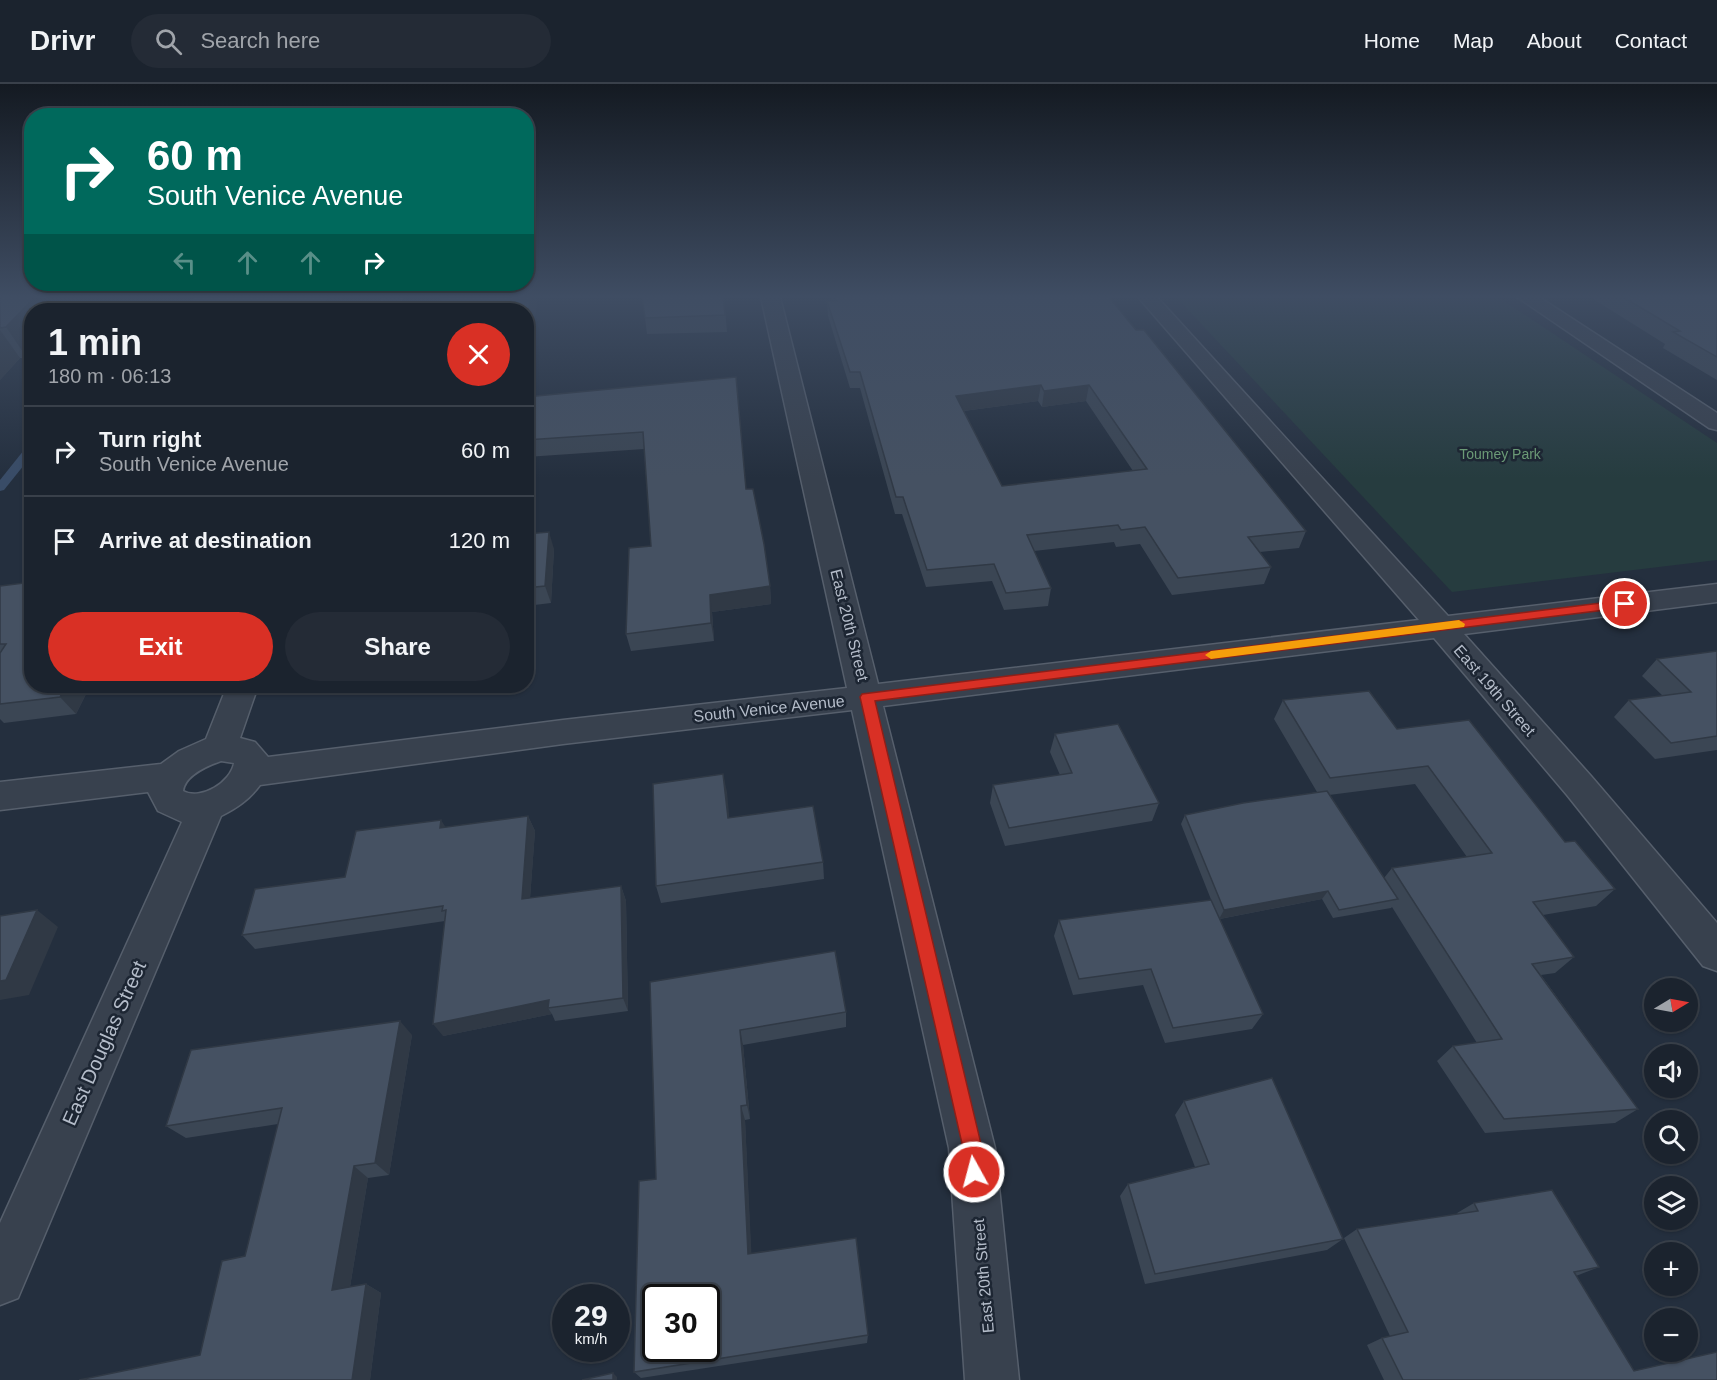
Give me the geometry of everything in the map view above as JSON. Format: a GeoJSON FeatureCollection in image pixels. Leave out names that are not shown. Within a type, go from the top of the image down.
{"type":"FeatureCollection","features":[{"type":"Feature","properties":{"kind":"street","name":"East 20th Street"},"geometry":{"type":"LineString","coordinates":[[785,357],[867,697],[972,1148],[992,1380]]}},
{"type":"Feature","properties":{"kind":"street","name":"East 19th Street"},"geometry":{"type":"LineString","coordinates":[[1201,357],[1643,860],[1717,953]]}},
{"type":"Feature","properties":{"kind":"street"},"geometry":{"type":"LineString","coordinates":[[1618,357],[1717,423]]}},
{"type":"Feature","properties":{"kind":"street","name":"South Venice Avenue"},"geometry":{"type":"LineString","coordinates":[[250,773],[563,732],[1717,593]]}},
{"type":"Feature","properties":{"kind":"street"},"geometry":{"type":"LineString","coordinates":[[220,748],[240,693]]}},
{"type":"Feature","properties":{"kind":"street"},"geometry":{"type":"LineString","coordinates":[[220,748],[232,748],[250,756],[252,764],[250,773],[234,793],[207,806],[180,807],[171,802],[166,795],[172,776],[193,758],[220,748]]}},
{"type":"Feature","properties":{"kind":"street"},"geometry":{"type":"LineString","coordinates":[[0,796],[172,776]]}},
{"type":"Feature","properties":{"kind":"street","name":"East Douglas Street"},"geometry":{"type":"LineString","coordinates":[[0,1280],[207,806]]}},
{"type":"Feature","properties":{"kind":"green space","name":"Toumey Park"},"geometry":{"type":"Polygon","coordinates":[[[1233,357],[1589,357],[1717,443],[1717,560],[1452,592],[1233,357]]]}},
{"type":"Feature","properties":{"kind":"building"},"geometry":{"type":"Polygon","coordinates":[[[845,357],[1166,357],[1306,531],[1248,537],[1271,567],[1178,578],[1145,527],[1121,530],[1118,525],[1027,535],[1051,588],[1006,593],[994,564],[927,570],[903,497],[896,497],[860,372],[850,372],[845,357]],[[1041,385],[956,396],[1002,486],[1147,469],[1089,385],[1044,391],[1041,385]]]}},
{"type":"Feature","properties":{"kind":"building"},"geometry":{"type":"Polygon","coordinates":[[[736,377],[746,489],[753,489],[770,586],[710,595],[711,623],[626,634],[629,548],[651,546],[643,432],[534,439],[534,396],[736,377]]]}},
{"type":"Feature","properties":{"kind":"building"},"geometry":{"type":"Polygon","coordinates":[[[549,532],[545,586],[534,587],[534,533],[549,532]]]}},
{"type":"Feature","properties":{"kind":"building"},"geometry":{"type":"Polygon","coordinates":[[[24,583],[24,693],[62,693],[60,697],[0,704],[0,653],[6,644],[0,644],[0,586],[24,583]]]}},
{"type":"Feature","properties":{"kind":"building"},"geometry":{"type":"Polygon","coordinates":[[[1717,651],[1717,736],[1671,743],[1629,700],[1691,692],[1657,659],[1717,651]]]}},
{"type":"Feature","properties":{"kind":"building"},"geometry":{"type":"Polygon","coordinates":[[[1369,691],[1397,729],[1469,720],[1565,842],[1575,841],[1615,889],[1533,902],[1574,957],[1532,964],[1638,1109],[1504,1119],[1453,1046],[1502,1039],[1392,868],[1492,853],[1428,766],[1330,778],[1283,700],[1369,691]]]}},
{"type":"Feature","properties":{"kind":"building"},"geometry":{"type":"Polygon","coordinates":[[[1118,724],[1159,803],[1009,828],[993,785],[1072,773],[1055,734],[1118,724]]]}},
{"type":"Feature","properties":{"kind":"building"},"geometry":{"type":"Polygon","coordinates":[[[723,774],[728,818],[813,806],[823,862],[656,886],[653,784],[723,774]]]}},
{"type":"Feature","properties":{"kind":"building"},"geometry":{"type":"Polygon","coordinates":[[[1327,791],[1398,899],[1339,910],[1328,891],[1224,910],[1185,815],[1243,803],[1327,791]]]}},
{"type":"Feature","properties":{"kind":"building"},"geometry":{"type":"Polygon","coordinates":[[[528,816],[522,899],[621,886],[623,998],[548,1008],[549,1000],[433,1024],[446,910],[442,911],[443,906],[242,935],[255,889],[345,877],[356,831],[441,820],[440,828],[528,816]]]}},
{"type":"Feature","properties":{"kind":"building"},"geometry":{"type":"Polygon","coordinates":[[[1211,900],[1263,1014],[1173,1028],[1151,969],[1079,979],[1059,920],[1211,900]]]}},
{"type":"Feature","properties":{"kind":"building"},"geometry":{"type":"Polygon","coordinates":[[[37,910],[6,980],[0,981],[0,916],[37,910]]]}},
{"type":"Feature","properties":{"kind":"building"},"geometry":{"type":"Polygon","coordinates":[[[835,951],[846,1012],[740,1030],[747,1105],[741,1106],[748,1254],[856,1238],[868,1335],[720,1358],[720,1284],[642,1284],[642,1362],[697,1362],[634,1372],[639,1181],[656,1179],[650,982],[835,951]]]}},
{"type":"Feature","properties":{"kind":"building"},"geometry":{"type":"Polygon","coordinates":[[[400,1021],[375,1163],[354,1166],[332,1290],[366,1284],[352,1380],[79,1380],[200,1355],[222,1261],[245,1256],[282,1108],[166,1126],[191,1050],[400,1021]]]}},
{"type":"Feature","properties":{"kind":"building"},"geometry":{"type":"Polygon","coordinates":[[[1272,1078],[1343,1239],[1155,1274],[1128,1184],[1209,1164],[1184,1101],[1272,1078]]]}},
{"type":"Feature","properties":{"kind":"building"},"geometry":{"type":"Polygon","coordinates":[[[1552,1190],[1599,1267],[1574,1272],[1634,1371],[1673,1362],[1698,1362],[1698,1356],[1717,1352],[1717,1380],[1403,1380],[1382,1338],[1408,1332],[1357,1229],[1478,1211],[1474,1203],[1552,1190]]]}},
{"type":"Feature","properties":{"kind":"building"},"geometry":{"type":"Polygon","coordinates":[[[613,1373],[613,1380],[582,1380],[613,1373]]]}},
{"type":"Feature","properties":{"kind":"waterway"},"geometry":{"type":"LineString","coordinates":[[0,488],[24,457]]}},
{"type":"Feature","properties":{"kind":"slow traffic"},"geometry":{"type":"LineString","coordinates":[[1211,655],[1459,624]]}},
{"type":"Feature","properties":{"kind":"route"},"geometry":{"type":"LineString","coordinates":[[974,1172],[972,1148],[867,697],[1625,604]]}}]}
